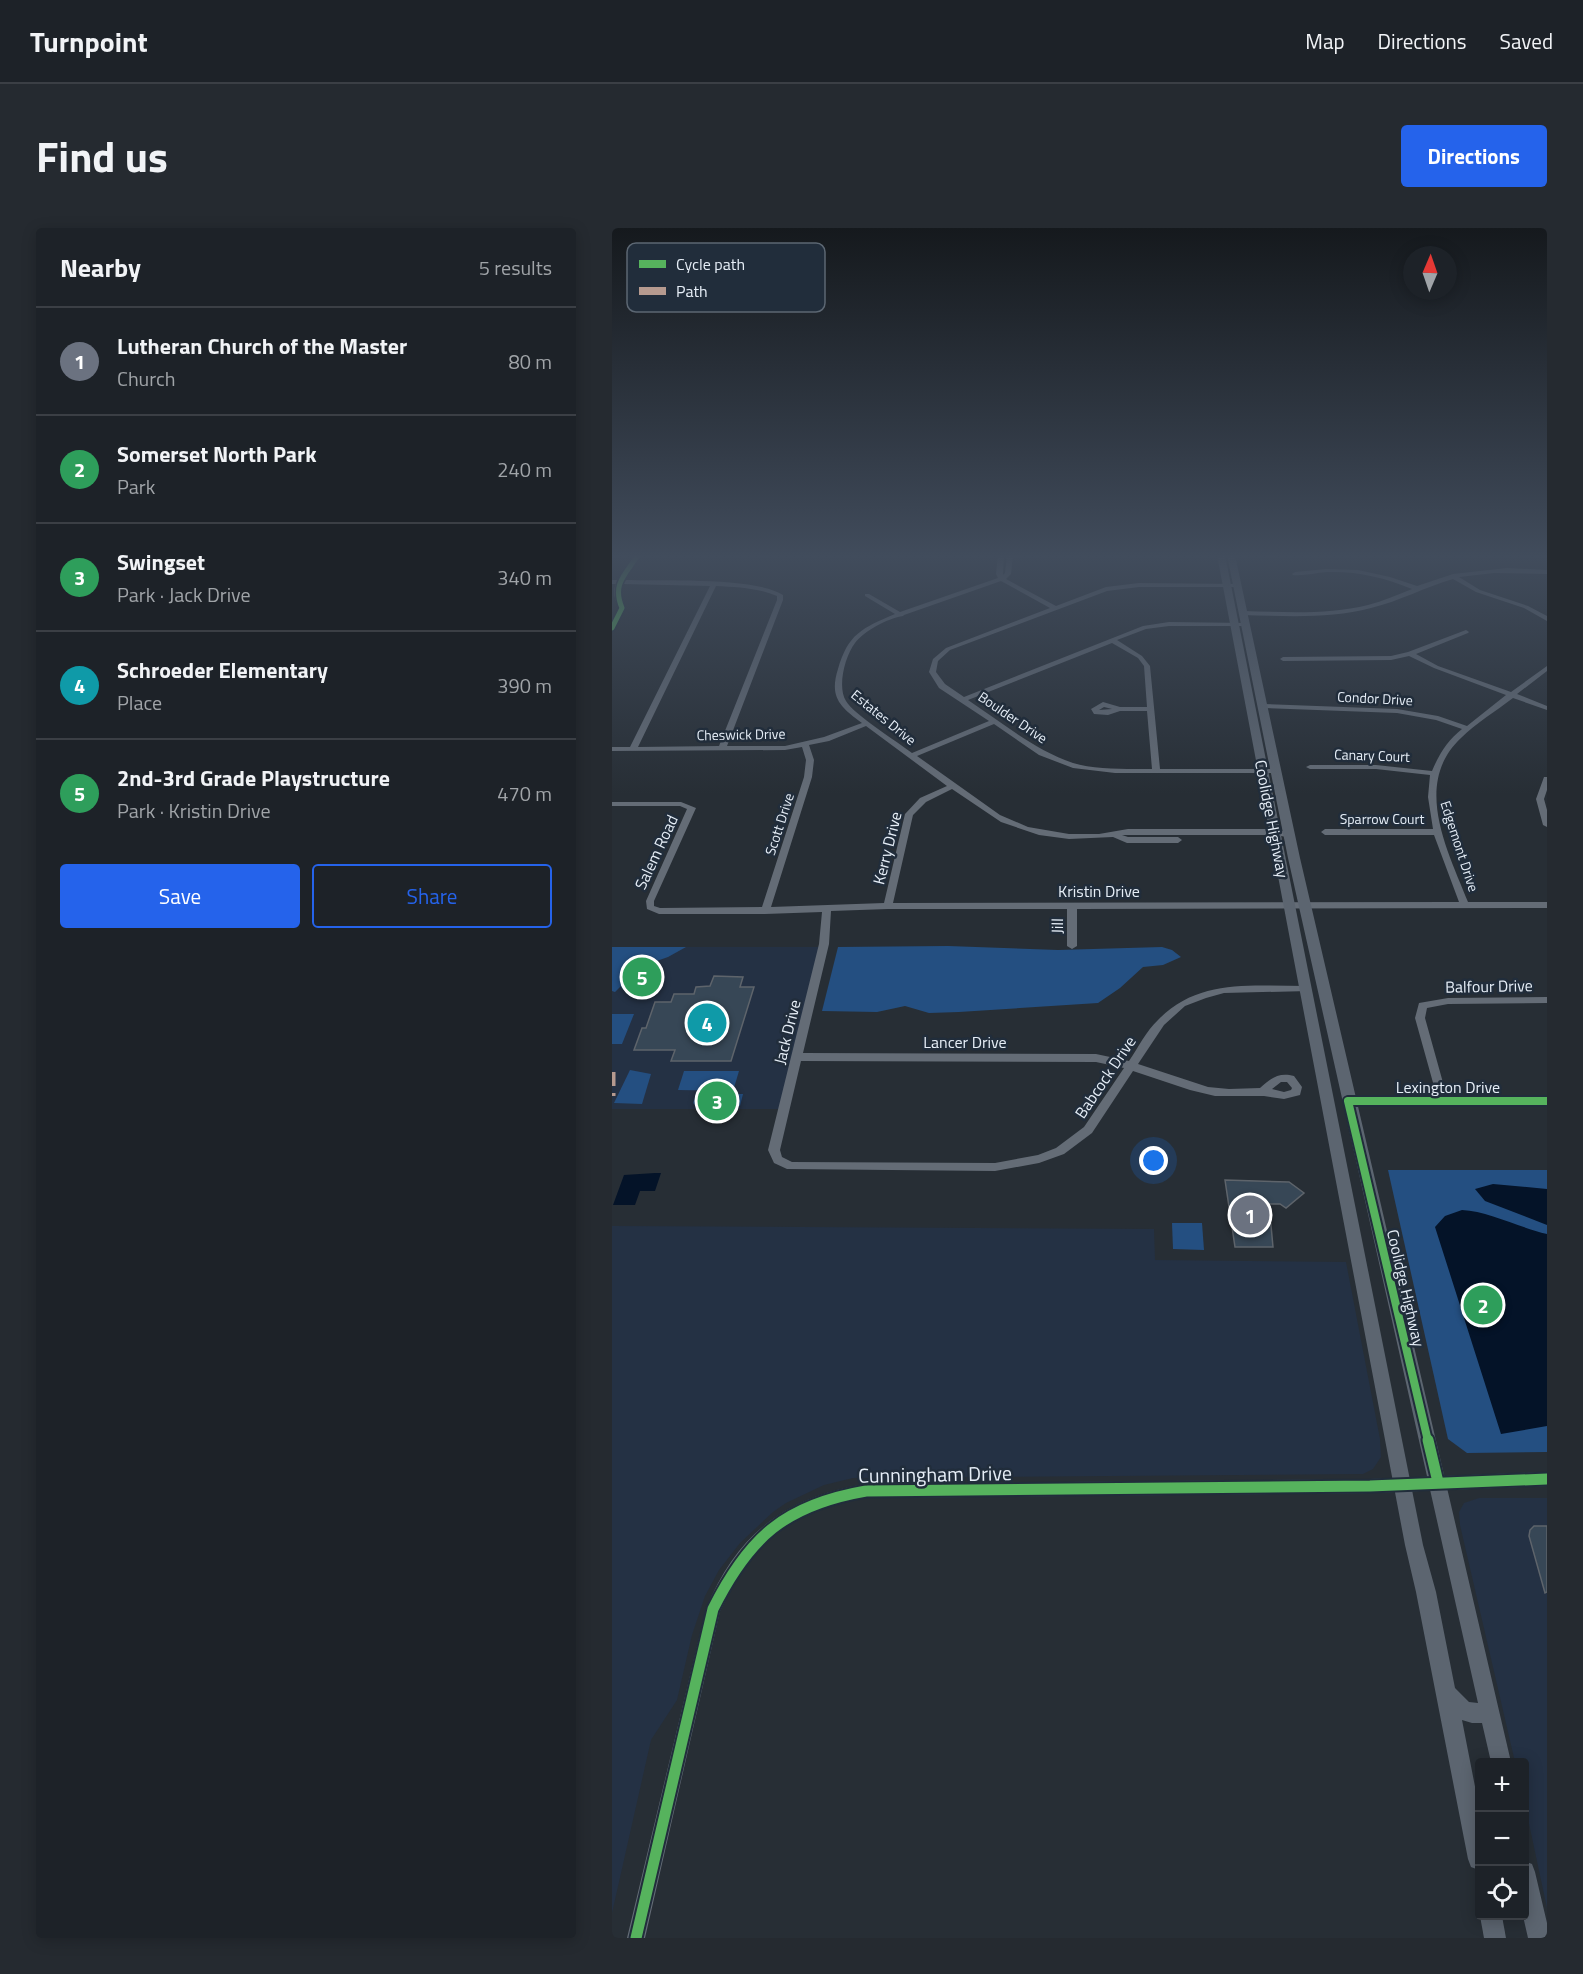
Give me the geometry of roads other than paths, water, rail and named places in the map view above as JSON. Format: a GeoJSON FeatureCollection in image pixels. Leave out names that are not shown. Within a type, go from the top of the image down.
{"type":"FeatureCollection","features":[{"type":"Feature","properties":{"kind":"main road","name":"Coolidge Highway"},"geometry":{"type":"LineString","coordinates":[[1236,635],[1402,1486],[1447,1694],[1474,1803]]}},
{"type":"Feature","properties":{"kind":"main road","name":"Coolidge Highway"},"geometry":{"type":"LineString","coordinates":[[1247,635],[1323,992],[1500,1758]]}},
{"type":"Feature","properties":{"kind":"main road"},"geometry":{"type":"LineString","coordinates":[[1306,989],[1323,992]]}},
{"type":"Feature","properties":{"kind":"main road"},"geometry":{"type":"LineString","coordinates":[[1330,1114],[1340,1121],[1353,1120]]}},
{"type":"Feature","properties":{"kind":"main road"},"geometry":{"type":"LineString","coordinates":[[1339,1156],[1353,1155],[1363,1163]]}},
{"type":"Feature","properties":{"kind":"main road"},"geometry":{"type":"LineString","coordinates":[[1447,1694],[1459,1707],[1472,1714],[1489,1709]]}},
{"type":"Feature","properties":{"kind":"main road"},"geometry":{"type":"LineString","coordinates":[[1529,1894],[1539,1938]]}},
{"type":"Feature","properties":{"kind":"main road"},"geometry":{"type":"LineString","coordinates":[[1492,1920],[1495,1938]]}},
{"type":"Feature","properties":{"kind":"street"},"geometry":{"type":"LineString","coordinates":[[633,749],[689,635]]}},
{"type":"Feature","properties":{"kind":"street"},"geometry":{"type":"LineString","coordinates":[[722,748],[766,635]]}},
{"type":"Feature","properties":{"kind":"street","name":"Estates Drive"},"geometry":{"type":"LineString","coordinates":[[861,635],[847,650],[838,678],[839,697],[847,708],[953,786],[1009,823],[1041,834],[1113,835],[1127,840],[1290,836]]}},
{"type":"Feature","properties":{"kind":"street","name":"Boulder Drive"},"geometry":{"type":"LineString","coordinates":[[985,635],[939,655],[932,666],[933,675],[939,684],[1042,753],[1067,764],[1103,770],[1276,771]]}},
{"type":"Feature","properties":{"kind":"street"},"geometry":{"type":"LineString","coordinates":[[963,700],[1127,635]]}},
{"type":"Feature","properties":{"kind":"street"},"geometry":{"type":"LineString","coordinates":[[1283,658],[1382,659],[1410,654],[1459,635]]}},
{"type":"Feature","properties":{"kind":"street"},"geometry":{"type":"LineString","coordinates":[[1112,640],[1144,660],[1147,666],[1156,771]]}},
{"type":"Feature","properties":{"kind":"street"},"geometry":{"type":"LineString","coordinates":[[1410,654],[1547,708]]}},
{"type":"Feature","properties":{"kind":"street","name":"Edgemont Drive"},"geometry":{"type":"LineString","coordinates":[[1465,906],[1438,832],[1430,799],[1433,773],[1447,747],[1466,729],[1547,668]]}},
{"type":"Feature","properties":{"kind":"street"},"geometry":{"type":"LineString","coordinates":[[1119,709],[1151,709]]}},
{"type":"Feature","properties":{"kind":"street","name":"Condor Drive"},"geometry":{"type":"LineString","coordinates":[[1263,709],[1305,712],[1316,709],[1397,711],[1438,718],[1466,729]]}},
{"type":"Feature","properties":{"kind":"street"},"geometry":{"type":"LineString","coordinates":[[911,756],[994,721]]}},
{"type":"Feature","properties":{"kind":"street","name":"Cheswick Drive"},"geometry":{"type":"LineString","coordinates":[[612,749],[765,749],[805,745],[867,723]]}},
{"type":"Feature","properties":{"kind":"street","name":"Scott Drive"},"geometry":{"type":"LineString","coordinates":[[765,911],[808,777],[810,760],[805,745]]}},
{"type":"Feature","properties":{"kind":"street","name":"Canary Court"},"geometry":{"type":"LineString","coordinates":[[1310,767],[1376,767],[1433,773]]}},
{"type":"Feature","properties":{"kind":"street"},"geometry":{"type":"LineString","coordinates":[[1547,779],[1540,799],[1547,825]]}},
{"type":"Feature","properties":{"kind":"street","name":"Kerry Drive"},"geometry":{"type":"LineString","coordinates":[[888,906],[909,813],[923,800],[953,786]]}},
{"type":"Feature","properties":{"kind":"street","name":"Salem Road"},"geometry":{"type":"LineString","coordinates":[[612,804],[681,804],[691,807],[690,814],[650,901],[652,909]]}},
{"type":"Feature","properties":{"kind":"street","name":"Sparrow Court"},"geometry":{"type":"LineString","coordinates":[[1325,832],[1438,832]]}},
{"type":"Feature","properties":{"kind":"street","name":"Kristin Drive"},"geometry":{"type":"LineString","coordinates":[[652,909],[765,911],[888,906],[1547,905]]}},
{"type":"Feature","properties":{"kind":"street","name":"Jill"},"geometry":{"type":"LineString","coordinates":[[1072,906],[1072,946]]}},
{"type":"Feature","properties":{"kind":"street","name":"Jack Drive"},"geometry":{"type":"LineString","coordinates":[[778,1160],[774,1155],[775,1144],[824,944],[827,909]]}},
{"type":"Feature","properties":{"kind":"street","name":"Babcock Drive"},"geometry":{"type":"LineString","coordinates":[[778,1160],[785,1165],[798,1167],[995,1167],[1028,1162],[1060,1151],[1088,1130],[1167,1015],[1190,1000],[1224,990],[1306,989]]}},
{"type":"Feature","properties":{"kind":"street","name":"Balfour Drive"},"geometry":{"type":"LineString","coordinates":[[1443,1100],[1420,1018],[1422,1005],[1448,1001],[1547,1000]]}},
{"type":"Feature","properties":{"kind":"street","name":"Lancer Drive"},"geometry":{"type":"LineString","coordinates":[[797,1057],[1084,1057],[1132,1065],[1207,1091],[1242,1095],[1263,1092]]}},
{"type":"Feature","properties":{"kind":"street","name":"Lexington Drive"},"geometry":{"type":"LineString","coordinates":[[1348,1101],[1547,1101]]}},
{"type":"Feature","properties":{"kind":"street","name":"Cunningham Drive"},"geometry":{"type":"LineString","coordinates":[[636,1938],[713,1609],[733,1570],[745,1553],[769,1529],[791,1514],[828,1498],[866,1491],[1402,1486],[1438,1482],[1547,1479]]}},
{"type":"Feature","properties":{"kind":"place","name":"2nd-3rd Grade Playstructure"},"geometry":{"type":"Point","coordinates":[642,977]}},
{"type":"Feature","properties":{"kind":"place","name":"Schroeder Elementary"},"geometry":{"type":"Point","coordinates":[707,1023]}},
{"type":"Feature","properties":{"kind":"place","name":"Swingset"},"geometry":{"type":"Point","coordinates":[717,1101]}},
{"type":"Feature","properties":{"kind":"place","name":"Lutheran Church of the Master"},"geometry":{"type":"Point","coordinates":[1250,1215]}},
{"type":"Feature","properties":{"kind":"place","name":"Somerset North Park"},"geometry":{"type":"Point","coordinates":[1483,1305]}}]}
